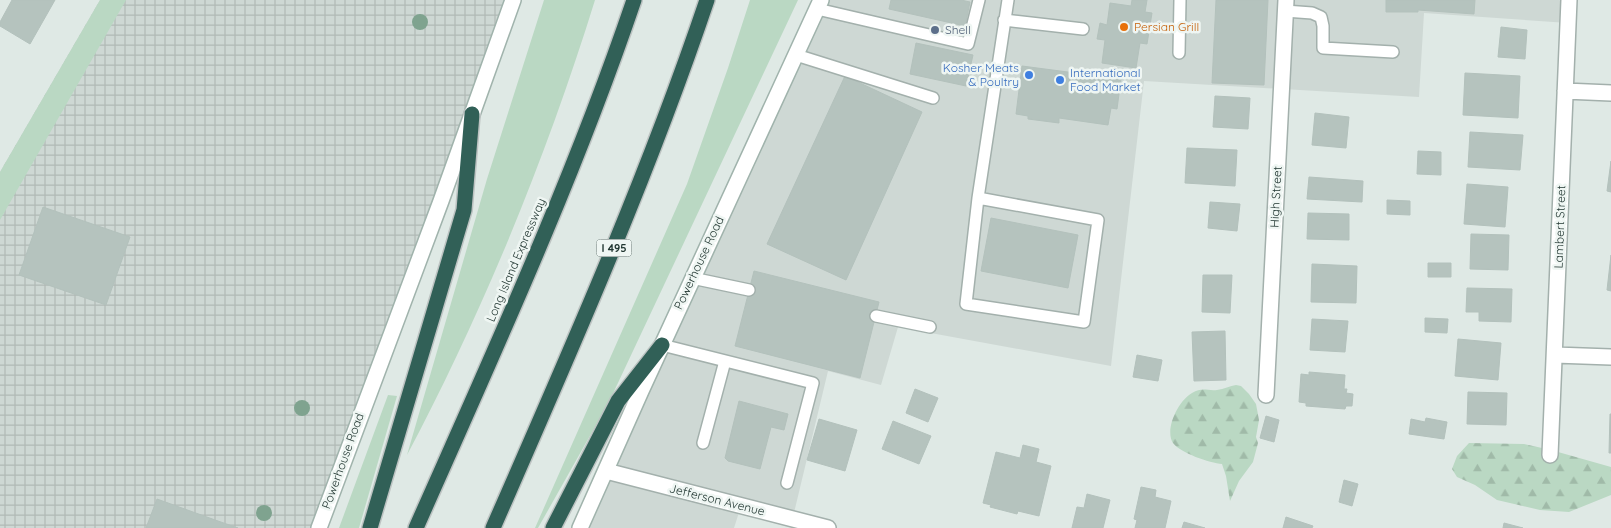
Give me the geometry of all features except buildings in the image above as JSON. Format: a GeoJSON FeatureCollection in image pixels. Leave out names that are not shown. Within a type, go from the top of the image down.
{"type":"FeatureCollection","features":[{"type":"Feature","properties":{"kind":"highway","name":"Long Island Expressway"},"geometry":{"type":"LineString","coordinates":[[416,528],[553,213],[612,63],[634,0]]}},
{"type":"Feature","properties":{"kind":"highway","name":"I 495"},"geometry":{"type":"LineString","coordinates":[[493,528],[625,223],[658,139],[707,0]]}},
{"type":"Feature","properties":{"kind":"highway"},"geometry":{"type":"LineString","coordinates":[[370,528],[464,210],[472,114]]}},
{"type":"Feature","properties":{"kind":"highway"},"geometry":{"type":"LineString","coordinates":[[553,528],[618,401],[662,345]]}},
{"type":"Feature","properties":{"kind":"street","name":"Powerhouse Road"},"geometry":{"type":"LineString","coordinates":[[318,528],[513,0]]}},
{"type":"Feature","properties":{"kind":"street","name":"Lambert Street"},"geometry":{"type":"LineString","coordinates":[[1550,455],[1569,0]]}},
{"type":"Feature","properties":{"kind":"street","name":"Powerhouse Road"},"geometry":{"type":"LineString","coordinates":[[580,528],[692,278],[819,5]]}},
{"type":"Feature","properties":{"kind":"street","name":"High Street"},"geometry":{"type":"LineString","coordinates":[[1266,395],[1286,6]]}},
{"type":"Feature","properties":{"kind":"street"},"geometry":{"type":"LineString","coordinates":[[1565,91],[1611,93]]}},
{"type":"Feature","properties":{"kind":"street"},"geometry":{"type":"LineString","coordinates":[[1555,355],[1611,357]]}},
{"type":"Feature","properties":{"kind":"street","name":"Jefferson Avenue"},"geometry":{"type":"LineString","coordinates":[[606,471],[828,528]]}},
{"type":"Feature","properties":{"kind":"lane"},"geometry":{"type":"LineString","coordinates":[[819,5],[968,44],[979,0]]}},
{"type":"Feature","properties":{"kind":"lane"},"geometry":{"type":"LineString","coordinates":[[978,198],[1098,220],[1084,322],[966,304],[978,198],[1008,0]]}},
{"type":"Feature","properties":{"kind":"lane"},"geometry":{"type":"LineString","coordinates":[[1179,53],[1180,0]]}},
{"type":"Feature","properties":{"kind":"lane"},"geometry":{"type":"LineString","coordinates":[[1286,6],[1321,17],[1323,48],[1393,52]]}},
{"type":"Feature","properties":{"kind":"lane"},"geometry":{"type":"LineString","coordinates":[[1004,20],[1083,29]]}},
{"type":"Feature","properties":{"kind":"lane"},"geometry":{"type":"LineString","coordinates":[[796,55],[933,98]]}},
{"type":"Feature","properties":{"kind":"lane"},"geometry":{"type":"LineString","coordinates":[[692,278],[749,290]]}},
{"type":"Feature","properties":{"kind":"lane"},"geometry":{"type":"LineString","coordinates":[[876,316],[930,327]]}},
{"type":"Feature","properties":{"kind":"lane"},"geometry":{"type":"LineString","coordinates":[[662,345],[813,383],[787,483]]}},
{"type":"Feature","properties":{"kind":"lane"},"geometry":{"type":"LineString","coordinates":[[703,443],[725,361]]}},
{"type":"Feature","properties":{"kind":"shaded area"},"geometry":{"type":"Polygon","coordinates":[[[100,0],[513,0],[319,528],[0,528],[0,172],[100,0]]]}},
{"type":"Feature","properties":{"kind":"shaded area"},"geometry":{"type":"Polygon","coordinates":[[[821,0],[1569,0],[1568,23],[1424,13],[1419,97],[1144,81],[1111,366],[898,327],[881,385],[828,371],[793,517],[741,506],[734,528],[580,528],[821,0]]]}},
{"type":"Feature","properties":{"kind":"green space"},"geometry":{"type":"Polygon","coordinates":[[[100,0],[126,0],[0,220],[0,172],[100,0]]]}},
{"type":"Feature","properties":{"kind":"green space"},"geometry":{"type":"Polygon","coordinates":[[[544,0],[595,0],[556,116],[512,232],[462,345],[407,455],[487,179],[544,0]]]}},
{"type":"Feature","properties":{"kind":"green space"},"geometry":{"type":"Polygon","coordinates":[[[750,0],[798,0],[609,402],[538,528],[535,528],[687,184],[750,0]]]}},
{"type":"Feature","properties":{"kind":"green space"},"geometry":{"type":"Polygon","coordinates":[[[1236,385],[1241,386],[1256,404],[1259,420],[1256,437],[1258,443],[1253,462],[1239,481],[1230,501],[1222,464],[1203,460],[1177,447],[1173,443],[1170,430],[1178,408],[1192,393],[1199,390],[1217,390],[1236,385]]]}},
{"type":"Feature","properties":{"kind":"green space"},"geometry":{"type":"Polygon","coordinates":[[[388,395],[397,396],[359,528],[339,528],[388,395]]]}},
{"type":"Feature","properties":{"kind":"green space"},"geometry":{"type":"Polygon","coordinates":[[[1469,443],[1524,444],[1611,467],[1611,495],[1569,512],[1540,510],[1497,500],[1475,485],[1457,477],[1452,469],[1457,456],[1469,443]]]}},
{"type":"Feature","properties":{"kind":"place","name":"Persian Grill"},"geometry":{"type":"Point","coordinates":[1124,27]}},
{"type":"Feature","properties":{"kind":"place","name":"Shell"},"geometry":{"type":"Point","coordinates":[935,30]}},
{"type":"Feature","properties":{"kind":"place","name":"Kosher Meats & Poultry"},"geometry":{"type":"Point","coordinates":[1029,75]}},
{"type":"Feature","properties":{"kind":"place","name":"International Food Market"},"geometry":{"type":"Point","coordinates":[1060,80]}}]}
